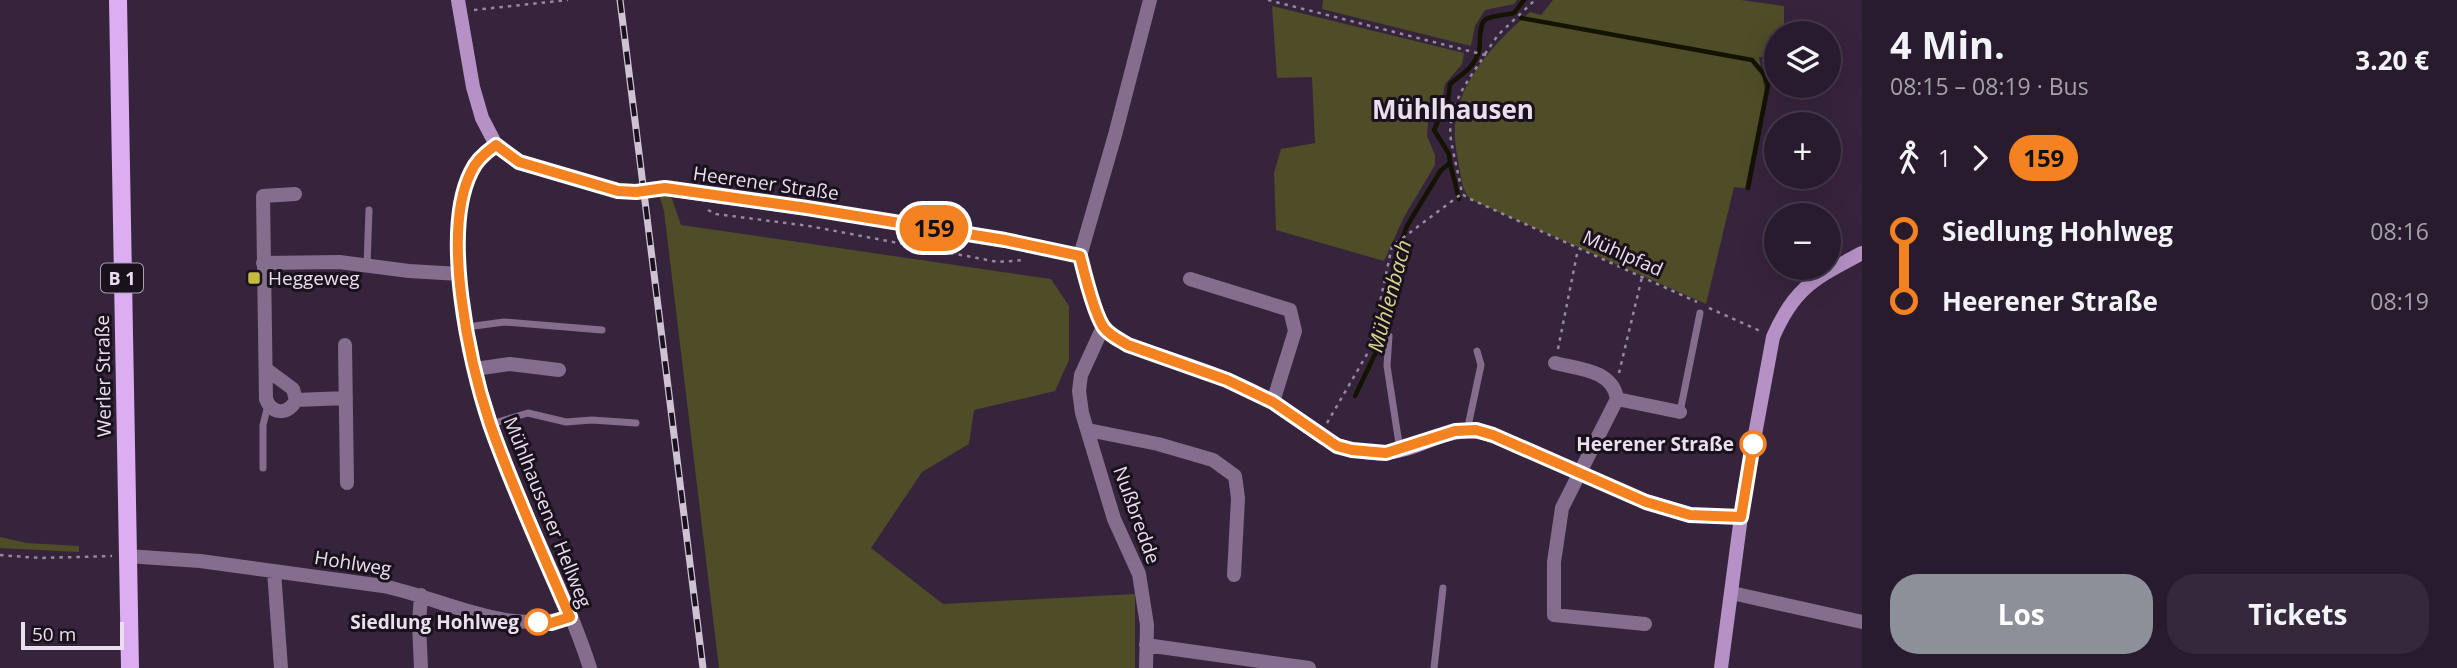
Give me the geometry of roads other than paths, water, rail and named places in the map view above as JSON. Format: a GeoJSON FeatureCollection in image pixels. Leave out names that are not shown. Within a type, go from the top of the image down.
{"type":"FeatureCollection","features":[{"type":"Feature","properties":{"kind":"main road","name":"Werler Straße"},"geometry":{"type":"LineString","coordinates":[[118,0],[130,668]]}},
{"type":"Feature","properties":{"kind":"street"},"geometry":{"type":"LineString","coordinates":[[1150,0],[1080,256],[1103,327],[1128,345],[1214,375],[1273,402],[1337,446],[1376,454],[1400,450],[1455,431],[1493,435],[1646,502],[1690,515],[1741,517]]}},
{"type":"Feature","properties":{"kind":"street"},"geometry":{"type":"LineString","coordinates":[[459,6],[473,87],[482,118],[496,145]]}},
{"type":"Feature","properties":{"kind":"street","name":"Heerener Straße"},"geometry":{"type":"LineString","coordinates":[[496,145],[519,162],[618,191],[636,192],[665,188],[1005,240],[1080,256]]}},
{"type":"Feature","properties":{"kind":"street","name":"Mühlhausener Hellweg"},"geometry":{"type":"LineString","coordinates":[[496,145],[480,159],[471,172],[459,221],[460,274],[474,369],[491,424],[590,668]]}},
{"type":"Feature","properties":{"kind":"street"},"geometry":{"type":"LineString","coordinates":[[266,369],[293,389],[296,400],[291,408],[281,412],[271,409],[268,404],[266,369],[262,196],[295,194]]}},
{"type":"Feature","properties":{"kind":"street"},"geometry":{"type":"LineString","coordinates":[[1721,668],[1741,517],[1773,337],[1794,297],[1811,280],[1862,253]]}},
{"type":"Feature","properties":{"kind":"street"},"geometry":{"type":"LineString","coordinates":[[263,263],[339,262],[460,274]]}},
{"type":"Feature","properties":{"kind":"street"},"geometry":{"type":"LineString","coordinates":[[1190,279],[1290,310],[1295,331],[1273,402]]}},
{"type":"Feature","properties":{"kind":"street","name":"Nußbredde"},"geometry":{"type":"LineString","coordinates":[[1103,327],[1081,375],[1079,391],[1082,413],[1114,519],[1139,574],[1144,600],[1146,645]]}},
{"type":"Feature","properties":{"kind":"street"},"geometry":{"type":"LineString","coordinates":[[345,345],[347,483]]}},
{"type":"Feature","properties":{"kind":"street"},"geometry":{"type":"LineString","coordinates":[[1555,363],[1605,376],[1616,394],[1680,412]]}},
{"type":"Feature","properties":{"kind":"street"},"geometry":{"type":"LineString","coordinates":[[474,369],[510,364],[559,370]]}},
{"type":"Feature","properties":{"kind":"street"},"geometry":{"type":"LineString","coordinates":[[1616,394],[1581,474],[1562,508],[1554,562],[1554,615],[1645,624]]}},
{"type":"Feature","properties":{"kind":"street"},"geometry":{"type":"LineString","coordinates":[[296,400],[346,398]]}},
{"type":"Feature","properties":{"kind":"street"},"geometry":{"type":"LineString","coordinates":[[1088,430],[1158,444],[1213,460],[1235,476],[1238,498],[1234,575]]}},
{"type":"Feature","properties":{"kind":"street","name":"Hohlweg"},"geometry":{"type":"LineString","coordinates":[[127,556],[148,556],[383,586],[421,595],[474,613],[508,619],[551,623],[570,617]]}},
{"type":"Feature","properties":{"kind":"street"},"geometry":{"type":"LineString","coordinates":[[274,571],[281,668]]}},
{"type":"Feature","properties":{"kind":"street"},"geometry":{"type":"LineString","coordinates":[[1732,593],[1862,622]]}},
{"type":"Feature","properties":{"kind":"street"},"geometry":{"type":"LineString","coordinates":[[421,595],[421,668]]}},
{"type":"Feature","properties":{"kind":"street"},"geometry":{"type":"LineString","coordinates":[[1146,668],[1146,645],[1224,662],[1309,668]]}},
{"type":"Feature","properties":{"kind":"lane"},"geometry":{"type":"LineString","coordinates":[[367,265],[369,210]]}},
{"type":"Feature","properties":{"kind":"lane"},"geometry":{"type":"LineString","coordinates":[[1680,412],[1700,313]]}},
{"type":"Feature","properties":{"kind":"lane"},"geometry":{"type":"LineString","coordinates":[[467,327],[505,323],[602,330]]}},
{"type":"Feature","properties":{"kind":"lane"},"geometry":{"type":"LineString","coordinates":[[1390,336],[1387,366],[1400,450]]}},
{"type":"Feature","properties":{"kind":"lane"},"geometry":{"type":"LineString","coordinates":[[1467,431],[1481,365],[1477,351]]}},
{"type":"Feature","properties":{"kind":"lane"},"geometry":{"type":"LineString","coordinates":[[263,468],[263,425],[268,404]]}},
{"type":"Feature","properties":{"kind":"lane"},"geometry":{"type":"LineString","coordinates":[[491,424],[528,413],[566,422],[592,420],[636,423]]}},
{"type":"Feature","properties":{"kind":"lane"},"geometry":{"type":"LineString","coordinates":[[1434,668],[1443,588]]}},
{"type":"Feature","properties":{"kind":"waterway","name":"Mühlenbach"},"geometry":{"type":"LineString","coordinates":[[1355,396],[1378,348],[1399,247],[1407,226],[1441,170],[1450,163],[1449,154],[1434,130],[1447,110],[1450,84],[1467,70],[1477,57],[1483,21],[1514,13],[1524,0]]}},
{"type":"Feature","properties":{"kind":"waterway"},"geometry":{"type":"LineString","coordinates":[[1521,18],[1752,60],[1763,73],[1768,85],[1748,188]]}},
{"type":"Feature","properties":{"kind":"waterway"},"geometry":{"type":"LineString","coordinates":[[1450,163],[1459,199]]}},
{"type":"Feature","properties":{"kind":"railway"},"geometry":{"type":"LineString","coordinates":[[620,0],[703,668]]}},
{"type":"Feature","properties":{"kind":"place","name":"Heggeweg"},"geometry":{"type":"Point","coordinates":[254,278]}},
{"type":"Feature","properties":{"kind":"place","name":"Heerener Straße"},"geometry":{"type":"Point","coordinates":[1753,444]}},
{"type":"Feature","properties":{"kind":"place","name":"Siedlung Hohlweg"},"geometry":{"type":"Point","coordinates":[538,622]}},
{"type":"Feature","properties":{"kind":"district","name":"Mühlhausen"},"geometry":{"type":"Point","coordinates":[1453,109]}}]}
